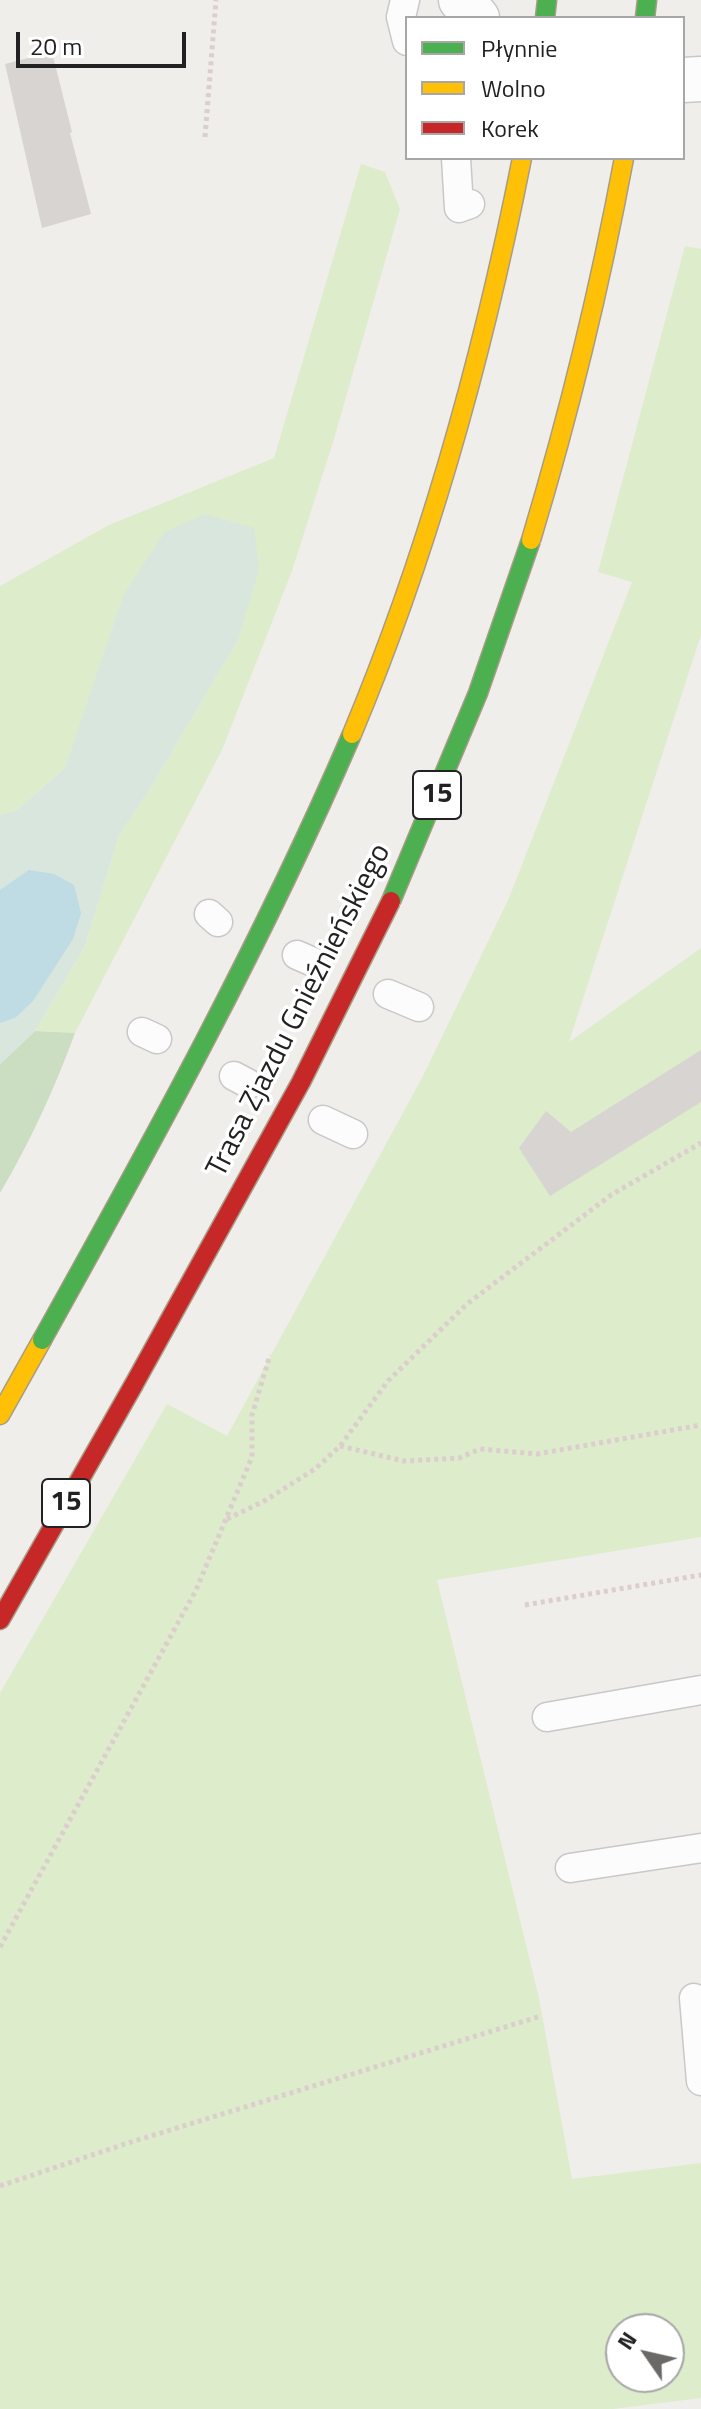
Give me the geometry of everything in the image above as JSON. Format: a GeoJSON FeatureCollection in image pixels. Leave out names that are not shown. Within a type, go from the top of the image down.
{"type":"FeatureCollection","features":[{"type":"Feature","properties":{"kind":"main road"},"geometry":{"type":"LineString","coordinates":[[0,1415],[175,1102],[259,939],[321,808],[373,682],[454,450],[487,330],[522,160]]}},
{"type":"Feature","properties":{"kind":"main road","name":"Trasa Zjazdu Gnieźnieńskiego"},"geometry":{"type":"LineString","coordinates":[[0,1620],[272,1136],[336,1013],[449,768],[503,622],[550,478],[582,360],[624,160]]}},
{"type":"Feature","properties":{"kind":"street"},"geometry":{"type":"LineString","coordinates":[[461,0],[475,16]]}},
{"type":"Feature","properties":{"kind":"lane"},"geometry":{"type":"LineString","coordinates":[[405,0],[401,17],[405,33]]}},
{"type":"Feature","properties":{"kind":"lane"},"geometry":{"type":"LineString","coordinates":[[456,160],[459,208],[470,204]]}},
{"type":"Feature","properties":{"kind":"lane"},"geometry":{"type":"LineString","coordinates":[[388,994],[419,1007]]}},
{"type":"Feature","properties":{"kind":"lane"},"geometry":{"type":"LineString","coordinates":[[323,1120],[353,1134]]}},
{"type":"Feature","properties":{"kind":"lane"},"geometry":{"type":"LineString","coordinates":[[547,1717],[701,1690]]}},
{"type":"Feature","properties":{"kind":"lane"},"geometry":{"type":"LineString","coordinates":[[570,1868],[701,1848]]}},
{"type":"Feature","properties":{"kind":"lane"},"geometry":{"type":"LineString","coordinates":[[694,1998],[701,2081]]}},
{"type":"Feature","properties":{"kind":"path"},"geometry":{"type":"LineString","coordinates":[[205,137],[216,0]]}},
{"type":"Feature","properties":{"kind":"path"},"geometry":{"type":"LineString","coordinates":[[226,1520],[266,1500],[315,1469],[340,1446],[388,1381],[467,1304],[611,1195],[701,1143]]}},
{"type":"Feature","properties":{"kind":"path"},"geometry":{"type":"LineString","coordinates":[[0,1947],[196,1590],[252,1457],[252,1415],[270,1355]]}},
{"type":"Feature","properties":{"kind":"path"},"geometry":{"type":"LineString","coordinates":[[340,1446],[404,1461],[459,1458],[480,1449],[537,1454],[701,1425]]}},
{"type":"Feature","properties":{"kind":"path"},"geometry":{"type":"LineString","coordinates":[[525,1605],[701,1575]]}},
{"type":"Feature","properties":{"kind":"path"},"geometry":{"type":"LineString","coordinates":[[0,2186],[128,2143],[541,2016]]}},
{"type":"Feature","properties":{"kind":"green space"},"geometry":{"type":"Polygon","coordinates":[[[361,164],[385,172],[400,209],[334,439],[292,571],[222,750],[75,1033],[35,1031],[85,946],[119,835],[238,640],[95,683],[65,768],[17,810],[0,815],[0,586],[109,525],[274,458],[361,164]]]}},
{"type":"Feature","properties":{"kind":"green space"},"geometry":{"type":"Polygon","coordinates":[[[685,246],[701,249],[701,635],[569,1042],[701,948],[701,1537],[437,1580],[539,1998],[572,2179],[701,2163],[701,2398],[613,2409],[0,2409],[0,1693],[167,1404],[227,1436],[423,1076],[509,898],[632,582],[598,572],[685,246]]]}},
{"type":"Feature","properties":{"kind":"green space"},"geometry":{"type":"Polygon","coordinates":[[[35,1031],[75,1033],[41,1114],[0,1193],[0,1064],[35,1031]]]}},
{"type":"Feature","properties":{"kind":"shaded area"},"geometry":{"type":"Polygon","coordinates":[[[205,514],[254,528],[259,569],[238,640],[119,835],[85,946],[35,1031],[0,1064],[0,815],[17,810],[65,768],[124,594],[165,532],[205,514]]]}},
{"type":"Feature","properties":{"kind":"water"},"geometry":{"type":"Polygon","coordinates":[[[29,870],[54,874],[74,885],[81,913],[73,939],[33,1001],[15,1018],[0,1023],[0,890],[29,870]]]}},
{"type":"Feature","properties":{"kind":"building"},"geometry":{"type":"Polygon","coordinates":[[[52,52],[91,214],[42,228],[5,64],[52,52]]]}},
{"type":"Feature","properties":{"kind":"building"},"geometry":{"type":"Polygon","coordinates":[[[701,1050],[701,1102],[550,1196],[519,1148],[546,1111],[571,1132],[701,1050]]]}},
{"type":"Feature","properties":{"kind":"traffic: fast"},"geometry":{"type":"LineString","coordinates":[[545,16],[547,0]]}},
{"type":"Feature","properties":{"kind":"traffic: fast"},"geometry":{"type":"LineString","coordinates":[[645,16],[647,0]]}},
{"type":"Feature","properties":{"kind":"traffic: fast"},"geometry":{"type":"LineString","coordinates":[[391,901],[478,693],[531,540]]}},
{"type":"Feature","properties":{"kind":"traffic: fast"},"geometry":{"type":"LineString","coordinates":[[42,1340],[244,965],[352,734]]}},
{"type":"Feature","properties":{"kind":"traffic: slow"},"geometry":{"type":"LineString","coordinates":[[352,734],[406,593],[452,450],[490,305],[522,160]]}},
{"type":"Feature","properties":{"kind":"traffic: slow"},"geometry":{"type":"LineString","coordinates":[[531,540],[583,350],[624,160]]}},
{"type":"Feature","properties":{"kind":"traffic: slow"},"geometry":{"type":"LineString","coordinates":[[0,1415],[42,1340]]}},
{"type":"Feature","properties":{"kind":"traffic: jam"},"geometry":{"type":"LineString","coordinates":[[133,1386],[301,1082],[391,901]]}},
{"type":"Feature","properties":{"kind":"traffic: jam"},"geometry":{"type":"LineString","coordinates":[[0,1620],[133,1386]]}}]}
